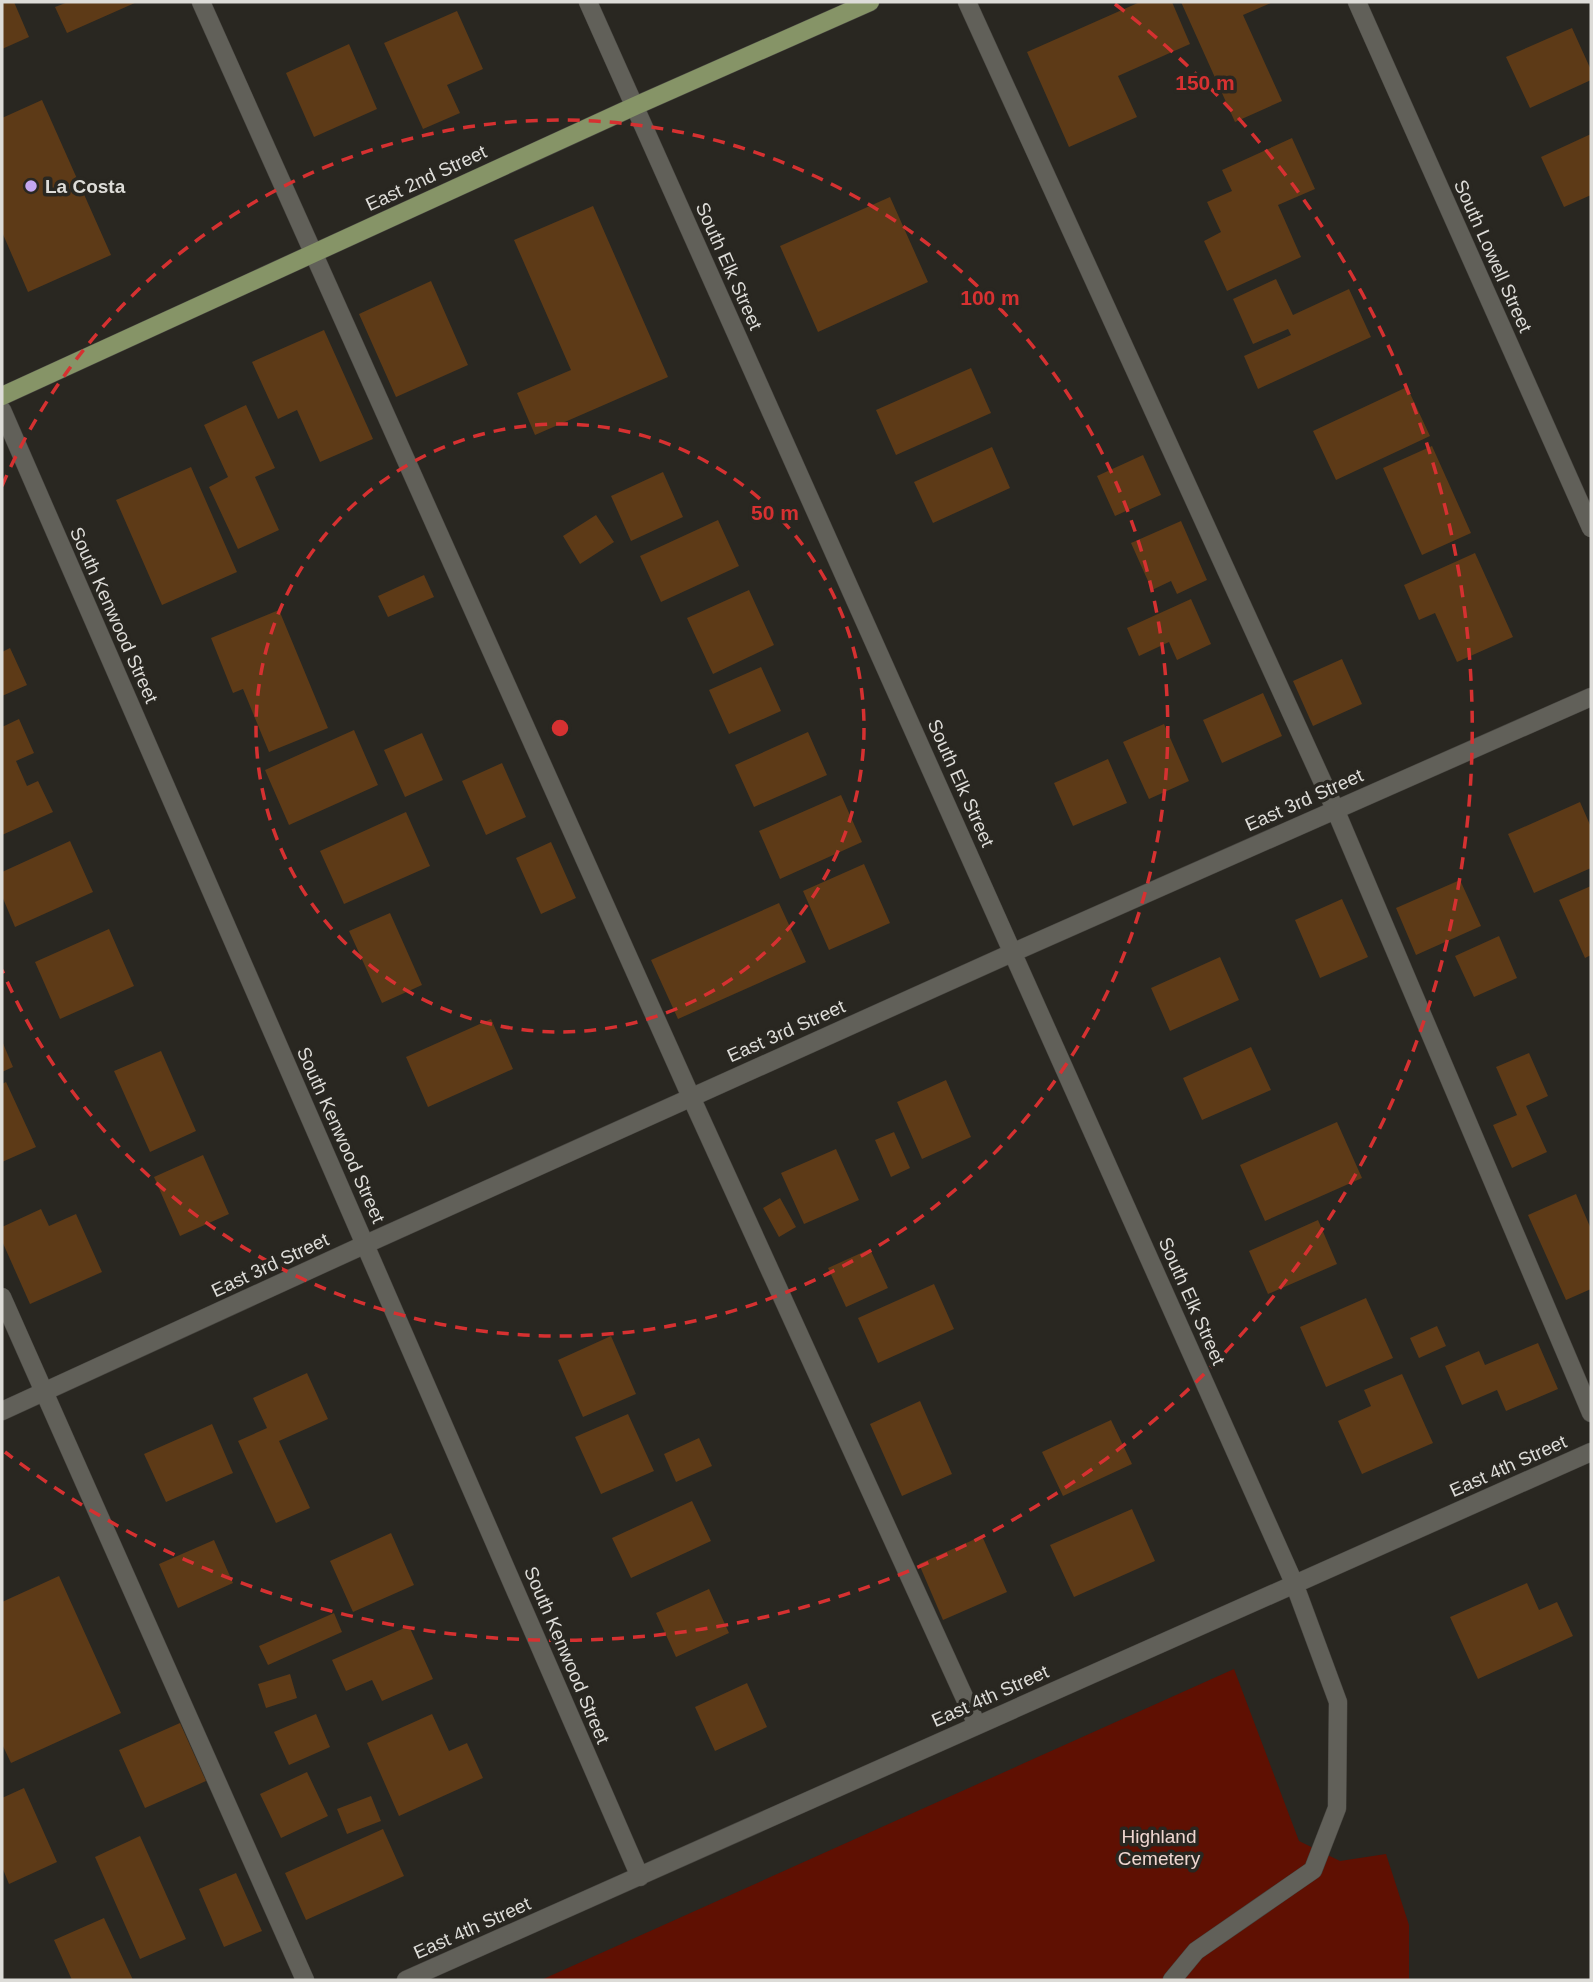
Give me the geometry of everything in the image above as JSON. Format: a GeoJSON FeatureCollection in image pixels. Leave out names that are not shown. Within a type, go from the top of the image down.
{"type":"FeatureCollection","features":[{"type":"Feature","properties":{"kind":"main road","name":"East 2nd Street"},"geometry":{"type":"LineString","coordinates":[[2,396],[635,106],[870,2]]}},
{"type":"Feature","properties":{"kind":"street"},"geometry":{"type":"LineString","coordinates":[[201,2],[691,1097],[977,1725]]}},
{"type":"Feature","properties":{"kind":"street","name":"South Elk Street"},"geometry":{"type":"LineString","coordinates":[[588,2],[1294,1583],[1338,1702],[1337,1808],[1313,1870],[1196,1951],[1172,1980]]}},
{"type":"Feature","properties":{"kind":"street"},"geometry":{"type":"LineString","coordinates":[[967,2],[1335,809],[1591,1413]]}},
{"type":"Feature","properties":{"kind":"street","name":"South Lowell Street"},"geometry":{"type":"LineString","coordinates":[[1357,2],[1591,528]]}},
{"type":"Feature","properties":{"kind":"street","name":"South Kenwood Street"},"geometry":{"type":"LineString","coordinates":[[2,410],[640,1877]]}},
{"type":"Feature","properties":{"kind":"street","name":"East 3rd Street"},"geometry":{"type":"LineString","coordinates":[[2,1412],[691,1097],[1591,697]]}},
{"type":"Feature","properties":{"kind":"street"},"geometry":{"type":"LineString","coordinates":[[2,1297],[305,1980]]}},
{"type":"Feature","properties":{"kind":"street","name":"East 4th Street"},"geometry":{"type":"LineString","coordinates":[[406,1980],[1591,1452]]}},
{"type":"Feature","properties":{"kind":"green space","name":"Highland Cemetery"},"geometry":{"type":"Polygon","coordinates":[[[1234,1669],[1299,1841],[1340,1861],[1386,1854],[1409,1925],[1409,1980],[541,1980],[1234,1669]]]}},
{"type":"Feature","properties":{"kind":"building"},"geometry":{"type":"Polygon","coordinates":[[[2,2],[14,2],[29,37],[2,49],[2,2]]]}},
{"type":"Feature","properties":{"kind":"building"},"geometry":{"type":"Polygon","coordinates":[[[68,2],[137,2],[67,33],[55,7],[68,2]]]}},
{"type":"Feature","properties":{"kind":"building"},"geometry":{"type":"Polygon","coordinates":[[[1140,2],[1172,2],[1190,44],[1118,76],[1137,117],[1069,147],[1027,52],[1140,2]]]}},
{"type":"Feature","properties":{"kind":"building"},"geometry":{"type":"Polygon","coordinates":[[[1181,2],[1273,2],[1243,15],[1282,101],[1235,122],[1181,2]]]}},
{"type":"Feature","properties":{"kind":"building"},"geometry":{"type":"Polygon","coordinates":[[[457,11],[483,69],[447,85],[460,113],[423,129],[384,43],[457,11]]]}},
{"type":"Feature","properties":{"kind":"building"},"geometry":{"type":"Polygon","coordinates":[[[1572,28],[1591,70],[1591,80],[1530,108],[1506,57],[1572,28]]]}},
{"type":"Feature","properties":{"kind":"building"},"geometry":{"type":"Polygon","coordinates":[[[349,44],[377,109],[314,137],[286,73],[349,44]]]}},
{"type":"Feature","properties":{"kind":"building"},"geometry":{"type":"Polygon","coordinates":[[[42,100],[111,255],[28,292],[2,232],[2,118],[42,100]]]}},
{"type":"Feature","properties":{"kind":"building"},"geometry":{"type":"Polygon","coordinates":[[[1591,134],[1591,195],[1564,207],[1541,157],[1591,134]]]}},
{"type":"Feature","properties":{"kind":"building"},"geometry":{"type":"Polygon","coordinates":[[[1292,138],[1315,189],[1278,205],[1301,257],[1227,291],[1204,241],[1221,232],[1207,202],[1232,191],[1222,170],[1292,138]]]}},
{"type":"Feature","properties":{"kind":"building"},"geometry":{"type":"Polygon","coordinates":[[[890,197],[928,282],[818,332],[780,246],[890,197]]]}},
{"type":"Feature","properties":{"kind":"building"},"geometry":{"type":"Polygon","coordinates":[[[593,206],[668,377],[535,435],[517,393],[571,370],[514,240],[593,206]]]}},
{"type":"Feature","properties":{"kind":"building"},"geometry":{"type":"Polygon","coordinates":[[[1276,279],[1293,315],[1349,289],[1371,337],[1258,389],[1244,356],[1291,335],[1288,329],[1253,344],[1233,299],[1276,279]]]}},
{"type":"Feature","properties":{"kind":"building"},"geometry":{"type":"Polygon","coordinates":[[[431,281],[468,365],[396,397],[359,314],[431,281]]]}},
{"type":"Feature","properties":{"kind":"building"},"geometry":{"type":"Polygon","coordinates":[[[324,330],[373,439],[320,462],[297,410],[278,419],[252,362],[324,330]]]}},
{"type":"Feature","properties":{"kind":"building"},"geometry":{"type":"Polygon","coordinates":[[[971,368],[991,413],[896,455],[876,410],[971,368]]]}},
{"type":"Feature","properties":{"kind":"building"},"geometry":{"type":"Polygon","coordinates":[[[1407,387],[1430,436],[1336,480],[1313,431],[1407,387]]]}},
{"type":"Feature","properties":{"kind":"building"},"geometry":{"type":"Polygon","coordinates":[[[246,405],[275,468],[255,477],[279,530],[238,549],[209,487],[228,477],[204,425],[246,405]]]}},
{"type":"Feature","properties":{"kind":"building"},"geometry":{"type":"Polygon","coordinates":[[[1432,446],[1471,533],[1422,555],[1383,468],[1432,446]]]}},
{"type":"Feature","properties":{"kind":"building"},"geometry":{"type":"Polygon","coordinates":[[[992,447],[1010,488],[933,523],[914,482],[992,447]]]}},
{"type":"Feature","properties":{"kind":"building"},"geometry":{"type":"Polygon","coordinates":[[[1143,455],[1161,495],[1115,516],[1097,476],[1143,455]]]}},
{"type":"Feature","properties":{"kind":"building"},"geometry":{"type":"Polygon","coordinates":[[[191,467],[237,572],[162,605],[116,500],[191,467]]]}},
{"type":"Feature","properties":{"kind":"building"},"geometry":{"type":"Polygon","coordinates":[[[663,472],[683,517],[631,541],[611,496],[663,472]]]}},
{"type":"Feature","properties":{"kind":"building"},"geometry":{"type":"Polygon","coordinates":[[[596,515],[614,542],[580,564],[563,536],[596,515]]]}},
{"type":"Feature","properties":{"kind":"building"},"geometry":{"type":"Polygon","coordinates":[[[718,520],[739,566],[661,602],[640,556],[718,520]]]}},
{"type":"Feature","properties":{"kind":"building"},"geometry":{"type":"Polygon","coordinates":[[[1181,521],[1207,580],[1177,594],[1171,581],[1152,590],[1131,543],[1181,521]]]}},
{"type":"Feature","properties":{"kind":"building"},"geometry":{"type":"Polygon","coordinates":[[[1475,553],[1513,637],[1457,662],[1435,613],[1419,620],[1404,585],[1475,553]]]}},
{"type":"Feature","properties":{"kind":"building"},"geometry":{"type":"Polygon","coordinates":[[[424,575],[434,597],[388,617],[378,596],[424,575]]]}},
{"type":"Feature","properties":{"kind":"building"},"geometry":{"type":"Polygon","coordinates":[[[749,590],[774,645],[713,674],[687,618],[749,590]]]}},
{"type":"Feature","properties":{"kind":"building"},"geometry":{"type":"Polygon","coordinates":[[[1191,599],[1211,644],[1177,660],[1169,642],[1139,656],[1127,628],[1191,599]]]}},
{"type":"Feature","properties":{"kind":"building"},"geometry":{"type":"Polygon","coordinates":[[[279,610],[328,728],[269,752],[243,689],[233,693],[211,638],[279,610]]]}},
{"type":"Feature","properties":{"kind":"building"},"geometry":{"type":"Polygon","coordinates":[[[10,648],[27,685],[2,696],[2,652],[10,648]]]}},
{"type":"Feature","properties":{"kind":"building"},"geometry":{"type":"Polygon","coordinates":[[[1342,659],[1362,704],[1313,726],[1293,681],[1342,659]]]}},
{"type":"Feature","properties":{"kind":"building"},"geometry":{"type":"Polygon","coordinates":[[[761,667],[781,711],[729,734],[709,690],[761,667]]]}},
{"type":"Feature","properties":{"kind":"building"},"geometry":{"type":"Polygon","coordinates":[[[1263,693],[1282,736],[1222,763],[1203,720],[1263,693]]]}},
{"type":"Feature","properties":{"kind":"building"},"geometry":{"type":"Polygon","coordinates":[[[19,719],[34,753],[16,761],[27,786],[38,781],[53,812],[2,835],[2,727],[19,719]]]}},
{"type":"Feature","properties":{"kind":"building"},"geometry":{"type":"Polygon","coordinates":[[[1164,724],[1189,781],[1149,799],[1123,742],[1164,724]]]}},
{"type":"Feature","properties":{"kind":"building"},"geometry":{"type":"Polygon","coordinates":[[[354,730],[378,785],[289,825],[265,770],[354,730]]]}},
{"type":"Feature","properties":{"kind":"building"},"geometry":{"type":"Polygon","coordinates":[[[808,732],[827,775],[754,807],[735,765],[808,732]]]}},
{"type":"Feature","properties":{"kind":"building"},"geometry":{"type":"Polygon","coordinates":[[[422,733],[443,780],[405,797],[384,750],[422,733]]]}},
{"type":"Feature","properties":{"kind":"building"},"geometry":{"type":"Polygon","coordinates":[[[1108,759],[1127,803],[1073,826],[1054,783],[1108,759]]]}},
{"type":"Feature","properties":{"kind":"building"},"geometry":{"type":"Polygon","coordinates":[[[502,763],[526,817],[486,835],[462,781],[502,763]]]}},
{"type":"Feature","properties":{"kind":"building"},"geometry":{"type":"Polygon","coordinates":[[[841,795],[862,842],[780,879],[759,831],[841,795]]]}},
{"type":"Feature","properties":{"kind":"building"},"geometry":{"type":"Polygon","coordinates":[[[1580,802],[1591,827],[1591,868],[1534,893],[1508,834],[1580,802]]]}},
{"type":"Feature","properties":{"kind":"building"},"geometry":{"type":"Polygon","coordinates":[[[406,812],[430,866],[344,904],[320,851],[406,812]]]}},
{"type":"Feature","properties":{"kind":"building"},"geometry":{"type":"Polygon","coordinates":[[[70,841],[93,892],[15,927],[2,896],[2,872],[70,841]]]}},
{"type":"Feature","properties":{"kind":"building"},"geometry":{"type":"Polygon","coordinates":[[[551,842],[576,898],[541,914],[516,858],[551,842]]]}},
{"type":"Feature","properties":{"kind":"building"},"geometry":{"type":"Polygon","coordinates":[[[864,864],[890,923],[829,950],[803,891],[864,864]]]}},
{"type":"Feature","properties":{"kind":"building"},"geometry":{"type":"Polygon","coordinates":[[[1460,880],[1481,926],[1416,955],[1396,908],[1460,880]]]}},
{"type":"Feature","properties":{"kind":"building"},"geometry":{"type":"Polygon","coordinates":[[[1591,886],[1591,955],[1585,958],[1559,900],[1591,886]]]}},
{"type":"Feature","properties":{"kind":"building"},"geometry":{"type":"Polygon","coordinates":[[[1342,899],[1368,957],[1320,978],[1295,920],[1342,899]]]}},
{"type":"Feature","properties":{"kind":"building"},"geometry":{"type":"Polygon","coordinates":[[[779,903],[806,962],[678,1019],[651,960],[779,903]]]}},
{"type":"Feature","properties":{"kind":"building"},"geometry":{"type":"Polygon","coordinates":[[[390,913],[422,985],[382,1003],[349,931],[390,913]]]}},
{"type":"Feature","properties":{"kind":"building"},"geometry":{"type":"Polygon","coordinates":[[[109,929],[134,986],[60,1019],[35,962],[109,929]]]}},
{"type":"Feature","properties":{"kind":"building"},"geometry":{"type":"Polygon","coordinates":[[[1499,936],[1517,978],[1474,997],[1455,956],[1499,936]]]}},
{"type":"Feature","properties":{"kind":"building"},"geometry":{"type":"Polygon","coordinates":[[[1220,957],[1239,1000],[1170,1031],[1151,988],[1220,957]]]}},
{"type":"Feature","properties":{"kind":"building"},"geometry":{"type":"Polygon","coordinates":[[[491,1019],[513,1069],[428,1107],[406,1057],[491,1019]]]}},
{"type":"Feature","properties":{"kind":"building"},"geometry":{"type":"Polygon","coordinates":[[[2,1041],[13,1067],[2,1072],[2,1041]]]}},
{"type":"Feature","properties":{"kind":"building"},"geometry":{"type":"Polygon","coordinates":[[[1251,1047],[1271,1090],[1202,1120],[1183,1078],[1251,1047]]]}},
{"type":"Feature","properties":{"kind":"building"},"geometry":{"type":"Polygon","coordinates":[[[161,1051],[196,1131],[150,1152],[114,1071],[161,1051]]]}},
{"type":"Feature","properties":{"kind":"building"},"geometry":{"type":"Polygon","coordinates":[[[1529,1053],[1548,1096],[1526,1106],[1547,1152],[1512,1168],[1493,1125],[1517,1115],[1496,1067],[1529,1053]]]}},
{"type":"Feature","properties":{"kind":"building"},"geometry":{"type":"Polygon","coordinates":[[[946,1080],[971,1137],[922,1159],[897,1102],[946,1080]]]}},
{"type":"Feature","properties":{"kind":"building"},"geometry":{"type":"Polygon","coordinates":[[[6,1082],[36,1147],[2,1162],[2,1084],[6,1082]]]}},
{"type":"Feature","properties":{"kind":"building"},"geometry":{"type":"Polygon","coordinates":[[[1337,1122],[1362,1178],[1265,1221],[1240,1165],[1337,1122]]]}},
{"type":"Feature","properties":{"kind":"building"},"geometry":{"type":"Polygon","coordinates":[[[894,1132],[910,1168],[891,1177],[875,1140],[894,1132]]]}},
{"type":"Feature","properties":{"kind":"building"},"geometry":{"type":"Polygon","coordinates":[[[836,1149],[859,1200],[804,1224],[781,1173],[836,1149]]]}},
{"type":"Feature","properties":{"kind":"building"},"geometry":{"type":"Polygon","coordinates":[[[203,1155],[229,1214],[180,1236],[154,1177],[203,1155]]]}},
{"type":"Feature","properties":{"kind":"building"},"geometry":{"type":"Polygon","coordinates":[[[1576,1194],[1591,1229],[1591,1289],[1566,1300],[1528,1215],[1576,1194]]]}},
{"type":"Feature","properties":{"kind":"building"},"geometry":{"type":"Polygon","coordinates":[[[780,1198],[796,1227],[779,1237],[763,1208],[780,1198]]]}},
{"type":"Feature","properties":{"kind":"building"},"geometry":{"type":"Polygon","coordinates":[[[41,1209],[49,1226],[76,1214],[102,1272],[30,1304],[2,1241],[2,1227],[41,1209]]]}},
{"type":"Feature","properties":{"kind":"building"},"geometry":{"type":"Polygon","coordinates":[[[1318,1220],[1337,1264],[1268,1294],[1249,1251],[1318,1220]]]}},
{"type":"Feature","properties":{"kind":"building"},"geometry":{"type":"Polygon","coordinates":[[[870,1249],[888,1288],[846,1307],[828,1268],[870,1249]]]}},
{"type":"Feature","properties":{"kind":"building"},"geometry":{"type":"Polygon","coordinates":[[[934,1284],[954,1329],[878,1363],[858,1318],[934,1284]]]}},
{"type":"Feature","properties":{"kind":"building"},"geometry":{"type":"Polygon","coordinates":[[[1366,1298],[1393,1358],[1326,1387],[1300,1327],[1366,1298]]]}},
{"type":"Feature","properties":{"kind":"building"},"geometry":{"type":"Polygon","coordinates":[[[1437,1326],[1446,1346],[1419,1358],[1410,1338],[1437,1326]]]}},
{"type":"Feature","properties":{"kind":"building"},"geometry":{"type":"Polygon","coordinates":[[[611,1336],[636,1394],[583,1417],[558,1360],[611,1336]]]}},
{"type":"Feature","properties":{"kind":"building"},"geometry":{"type":"Polygon","coordinates":[[[1538,1343],[1558,1389],[1506,1411],[1497,1390],[1462,1405],[1445,1366],[1479,1351],[1485,1365],[1538,1343]]]}},
{"type":"Feature","properties":{"kind":"building"},"geometry":{"type":"Polygon","coordinates":[[[307,1373],[328,1419],[279,1441],[310,1508],[276,1523],[238,1441],[267,1428],[253,1398],[307,1373]]]}},
{"type":"Feature","properties":{"kind":"building"},"geometry":{"type":"Polygon","coordinates":[[[1402,1374],[1433,1443],[1362,1474],[1338,1421],[1371,1406],[1364,1390],[1402,1374]]]}},
{"type":"Feature","properties":{"kind":"building"},"geometry":{"type":"Polygon","coordinates":[[[920,1401],[952,1474],[902,1496],[870,1424],[920,1401]]]}},
{"type":"Feature","properties":{"kind":"building"},"geometry":{"type":"Polygon","coordinates":[[[628,1414],[654,1471],[601,1494],[575,1437],[628,1414]]]}},
{"type":"Feature","properties":{"kind":"building"},"geometry":{"type":"Polygon","coordinates":[[[1111,1420],[1132,1464],[1063,1496],[1042,1452],[1111,1420]]]}},
{"type":"Feature","properties":{"kind":"building"},"geometry":{"type":"Polygon","coordinates":[[[212,1424],[233,1473],[166,1502],[144,1454],[212,1424]]]}},
{"type":"Feature","properties":{"kind":"building"},"geometry":{"type":"Polygon","coordinates":[[[699,1438],[712,1466],[676,1482],[664,1454],[699,1438]]]}},
{"type":"Feature","properties":{"kind":"building"},"geometry":{"type":"Polygon","coordinates":[[[692,1501],[711,1541],[631,1578],[612,1538],[692,1501]]]}},
{"type":"Feature","properties":{"kind":"building"},"geometry":{"type":"Polygon","coordinates":[[[1132,1509],[1155,1561],[1074,1597],[1050,1545],[1132,1509]]]}},
{"type":"Feature","properties":{"kind":"building"},"geometry":{"type":"Polygon","coordinates":[[[391,1533],[414,1585],[353,1612],[330,1561],[391,1533]]]}},
{"type":"Feature","properties":{"kind":"building"},"geometry":{"type":"Polygon","coordinates":[[[982,1536],[1007,1592],[943,1620],[919,1564],[982,1536]]]}},
{"type":"Feature","properties":{"kind":"building"},"geometry":{"type":"Polygon","coordinates":[[[214,1540],[233,1583],[178,1608],[159,1564],[214,1540]]]}},
{"type":"Feature","properties":{"kind":"building"},"geometry":{"type":"Polygon","coordinates":[[[59,1576],[121,1713],[11,1763],[2,1744],[2,1602],[59,1576]]]}},
{"type":"Feature","properties":{"kind":"building"},"geometry":{"type":"Polygon","coordinates":[[[1527,1583],[1539,1610],[1557,1602],[1573,1636],[1478,1679],[1450,1617],[1527,1583]]]}},
{"type":"Feature","properties":{"kind":"building"},"geometry":{"type":"Polygon","coordinates":[[[709,1589],[729,1633],[676,1657],[656,1613],[709,1589]]]}},
{"type":"Feature","properties":{"kind":"building"},"geometry":{"type":"Polygon","coordinates":[[[334,1613],[342,1632],[268,1665],[259,1646],[334,1613]]]}},
{"type":"Feature","properties":{"kind":"building"},"geometry":{"type":"Polygon","coordinates":[[[409,1626],[433,1679],[382,1701],[372,1680],[346,1691],[332,1660],[409,1626]]]}},
{"type":"Feature","properties":{"kind":"building"},"geometry":{"type":"Polygon","coordinates":[[[290,1674],[297,1698],[266,1708],[258,1684],[290,1674]]]}},
{"type":"Feature","properties":{"kind":"building"},"geometry":{"type":"Polygon","coordinates":[[[747,1683],[767,1727],[715,1751],[695,1707],[747,1683]]]}},
{"type":"Feature","properties":{"kind":"building"},"geometry":{"type":"Polygon","coordinates":[[[316,1714],[330,1747],[289,1765],[274,1732],[316,1714]]]}},
{"type":"Feature","properties":{"kind":"building"},"geometry":{"type":"Polygon","coordinates":[[[432,1714],[449,1751],[467,1743],[483,1778],[399,1816],[367,1743],[432,1714]]]}},
{"type":"Feature","properties":{"kind":"building"},"geometry":{"type":"Polygon","coordinates":[[[180,1723],[206,1781],[145,1808],[119,1750],[180,1723]]]}},
{"type":"Feature","properties":{"kind":"building"},"geometry":{"type":"Polygon","coordinates":[[[307,1772],[328,1816],[281,1838],[260,1794],[307,1772]]]}},
{"type":"Feature","properties":{"kind":"building"},"geometry":{"type":"Polygon","coordinates":[[[24,1788],[57,1862],[9,1884],[2,1867],[2,1798],[24,1788]]]}},
{"type":"Feature","properties":{"kind":"building"},"geometry":{"type":"Polygon","coordinates":[[[371,1796],[381,1821],[347,1834],[337,1809],[371,1796]]]}},
{"type":"Feature","properties":{"kind":"building"},"geometry":{"type":"Polygon","coordinates":[[[383,1829],[404,1876],[306,1920],[285,1873],[383,1829]]]}},
{"type":"Feature","properties":{"kind":"building"},"geometry":{"type":"Polygon","coordinates":[[[140,1836],[186,1939],[140,1959],[95,1857],[140,1836]]]}},
{"type":"Feature","properties":{"kind":"building"},"geometry":{"type":"Polygon","coordinates":[[[236,1873],[262,1931],[224,1947],[199,1889],[236,1873]]]}},
{"type":"Feature","properties":{"kind":"building"},"geometry":{"type":"Polygon","coordinates":[[[104,1918],[133,1980],[72,1980],[54,1940],[104,1918]]]}},
{"type":"Feature","properties":{"kind":"place","name":"La Costa"},"geometry":{"type":"Point","coordinates":[31,186]}}]}
